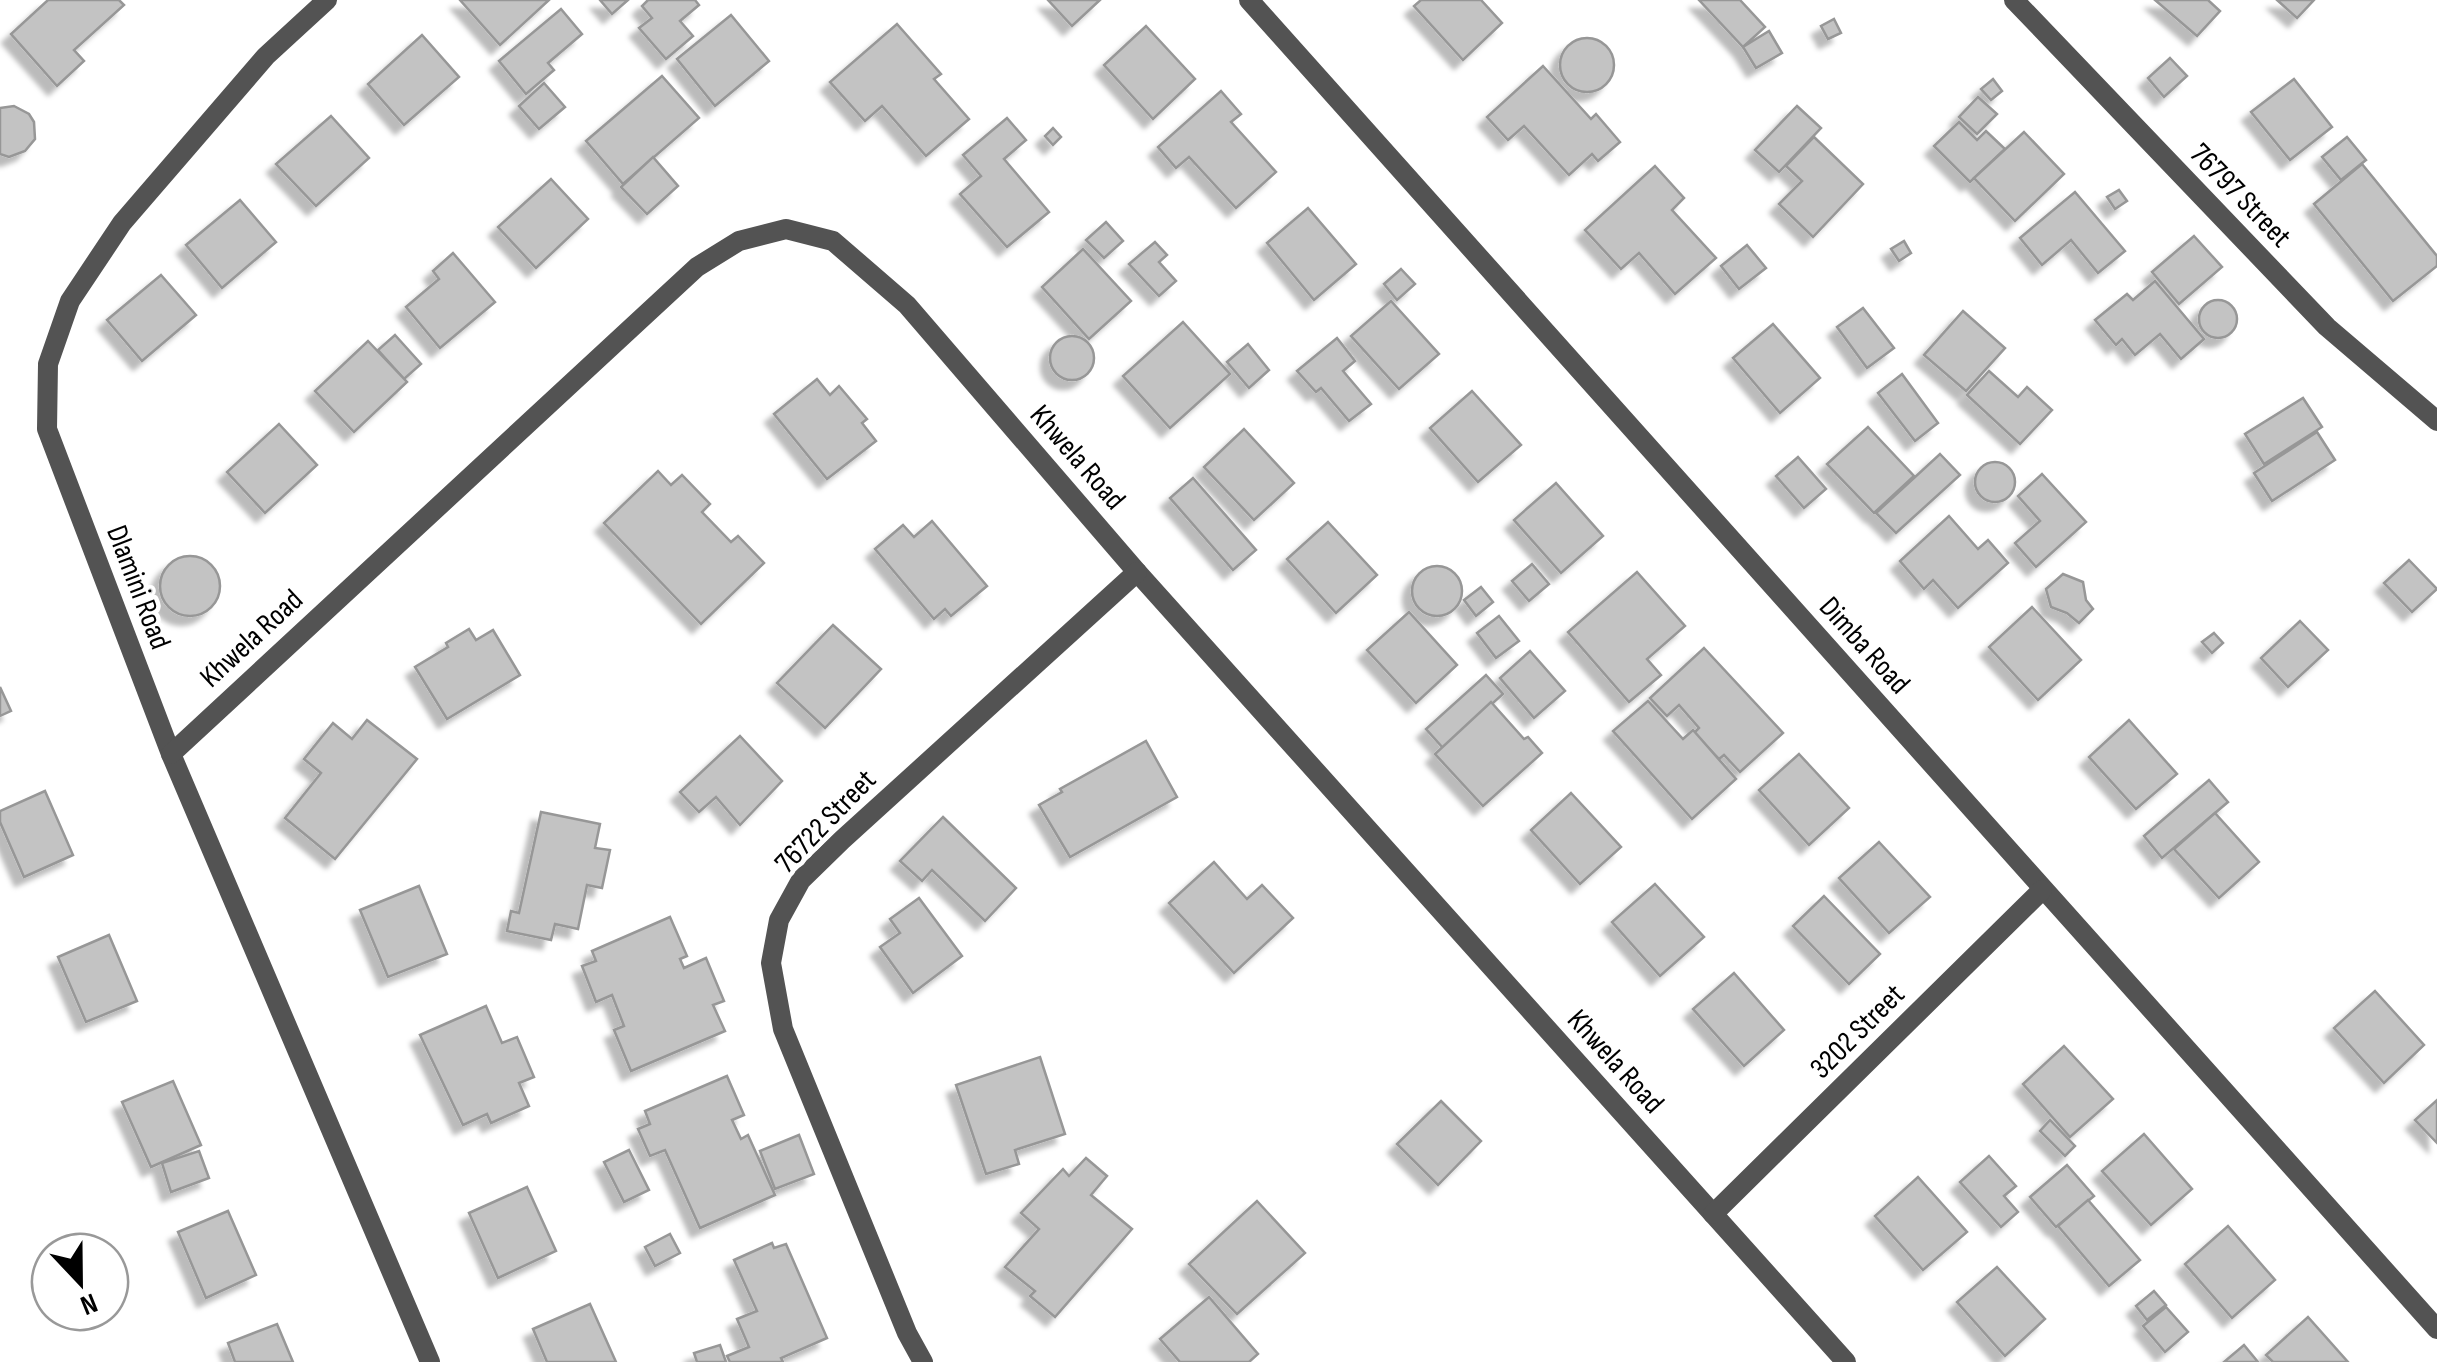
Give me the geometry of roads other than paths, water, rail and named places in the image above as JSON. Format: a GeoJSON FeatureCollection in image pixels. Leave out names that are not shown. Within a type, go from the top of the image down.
{"type":"FeatureCollection","features":[{"type":"Feature","properties":{"kind":"street","name":"Dlamini Road"},"geometry":{"type":"LineString","coordinates":[[327,0],[266,56],[122,224],[70,301],[48,364],[47,429],[171,754],[430,1362]]}},
{"type":"Feature","properties":{"kind":"street","name":"Dimba Road"},"geometry":{"type":"LineString","coordinates":[[1249,0],[2437,1329]]}},
{"type":"Feature","properties":{"kind":"street","name":"76797 Street"},"geometry":{"type":"LineString","coordinates":[[2014,0],[2327,326],[2437,421]]}},
{"type":"Feature","properties":{"kind":"street","name":"Khwela Road"},"geometry":{"type":"LineString","coordinates":[[171,754],[696,268],[738,241],[786,230],[833,241],[908,305],[1137,572],[1846,1362]]}},
{"type":"Feature","properties":{"kind":"street","name":"76722 Street"},"geometry":{"type":"LineString","coordinates":[[923,1362],[907,1333],[782,1029],[771,963],[779,920],[801,880],[842,840],[1137,572]]}},
{"type":"Feature","properties":{"kind":"street","name":"3202 Street"},"geometry":{"type":"LineString","coordinates":[[1713,1214],[2042,890]]}}]}
